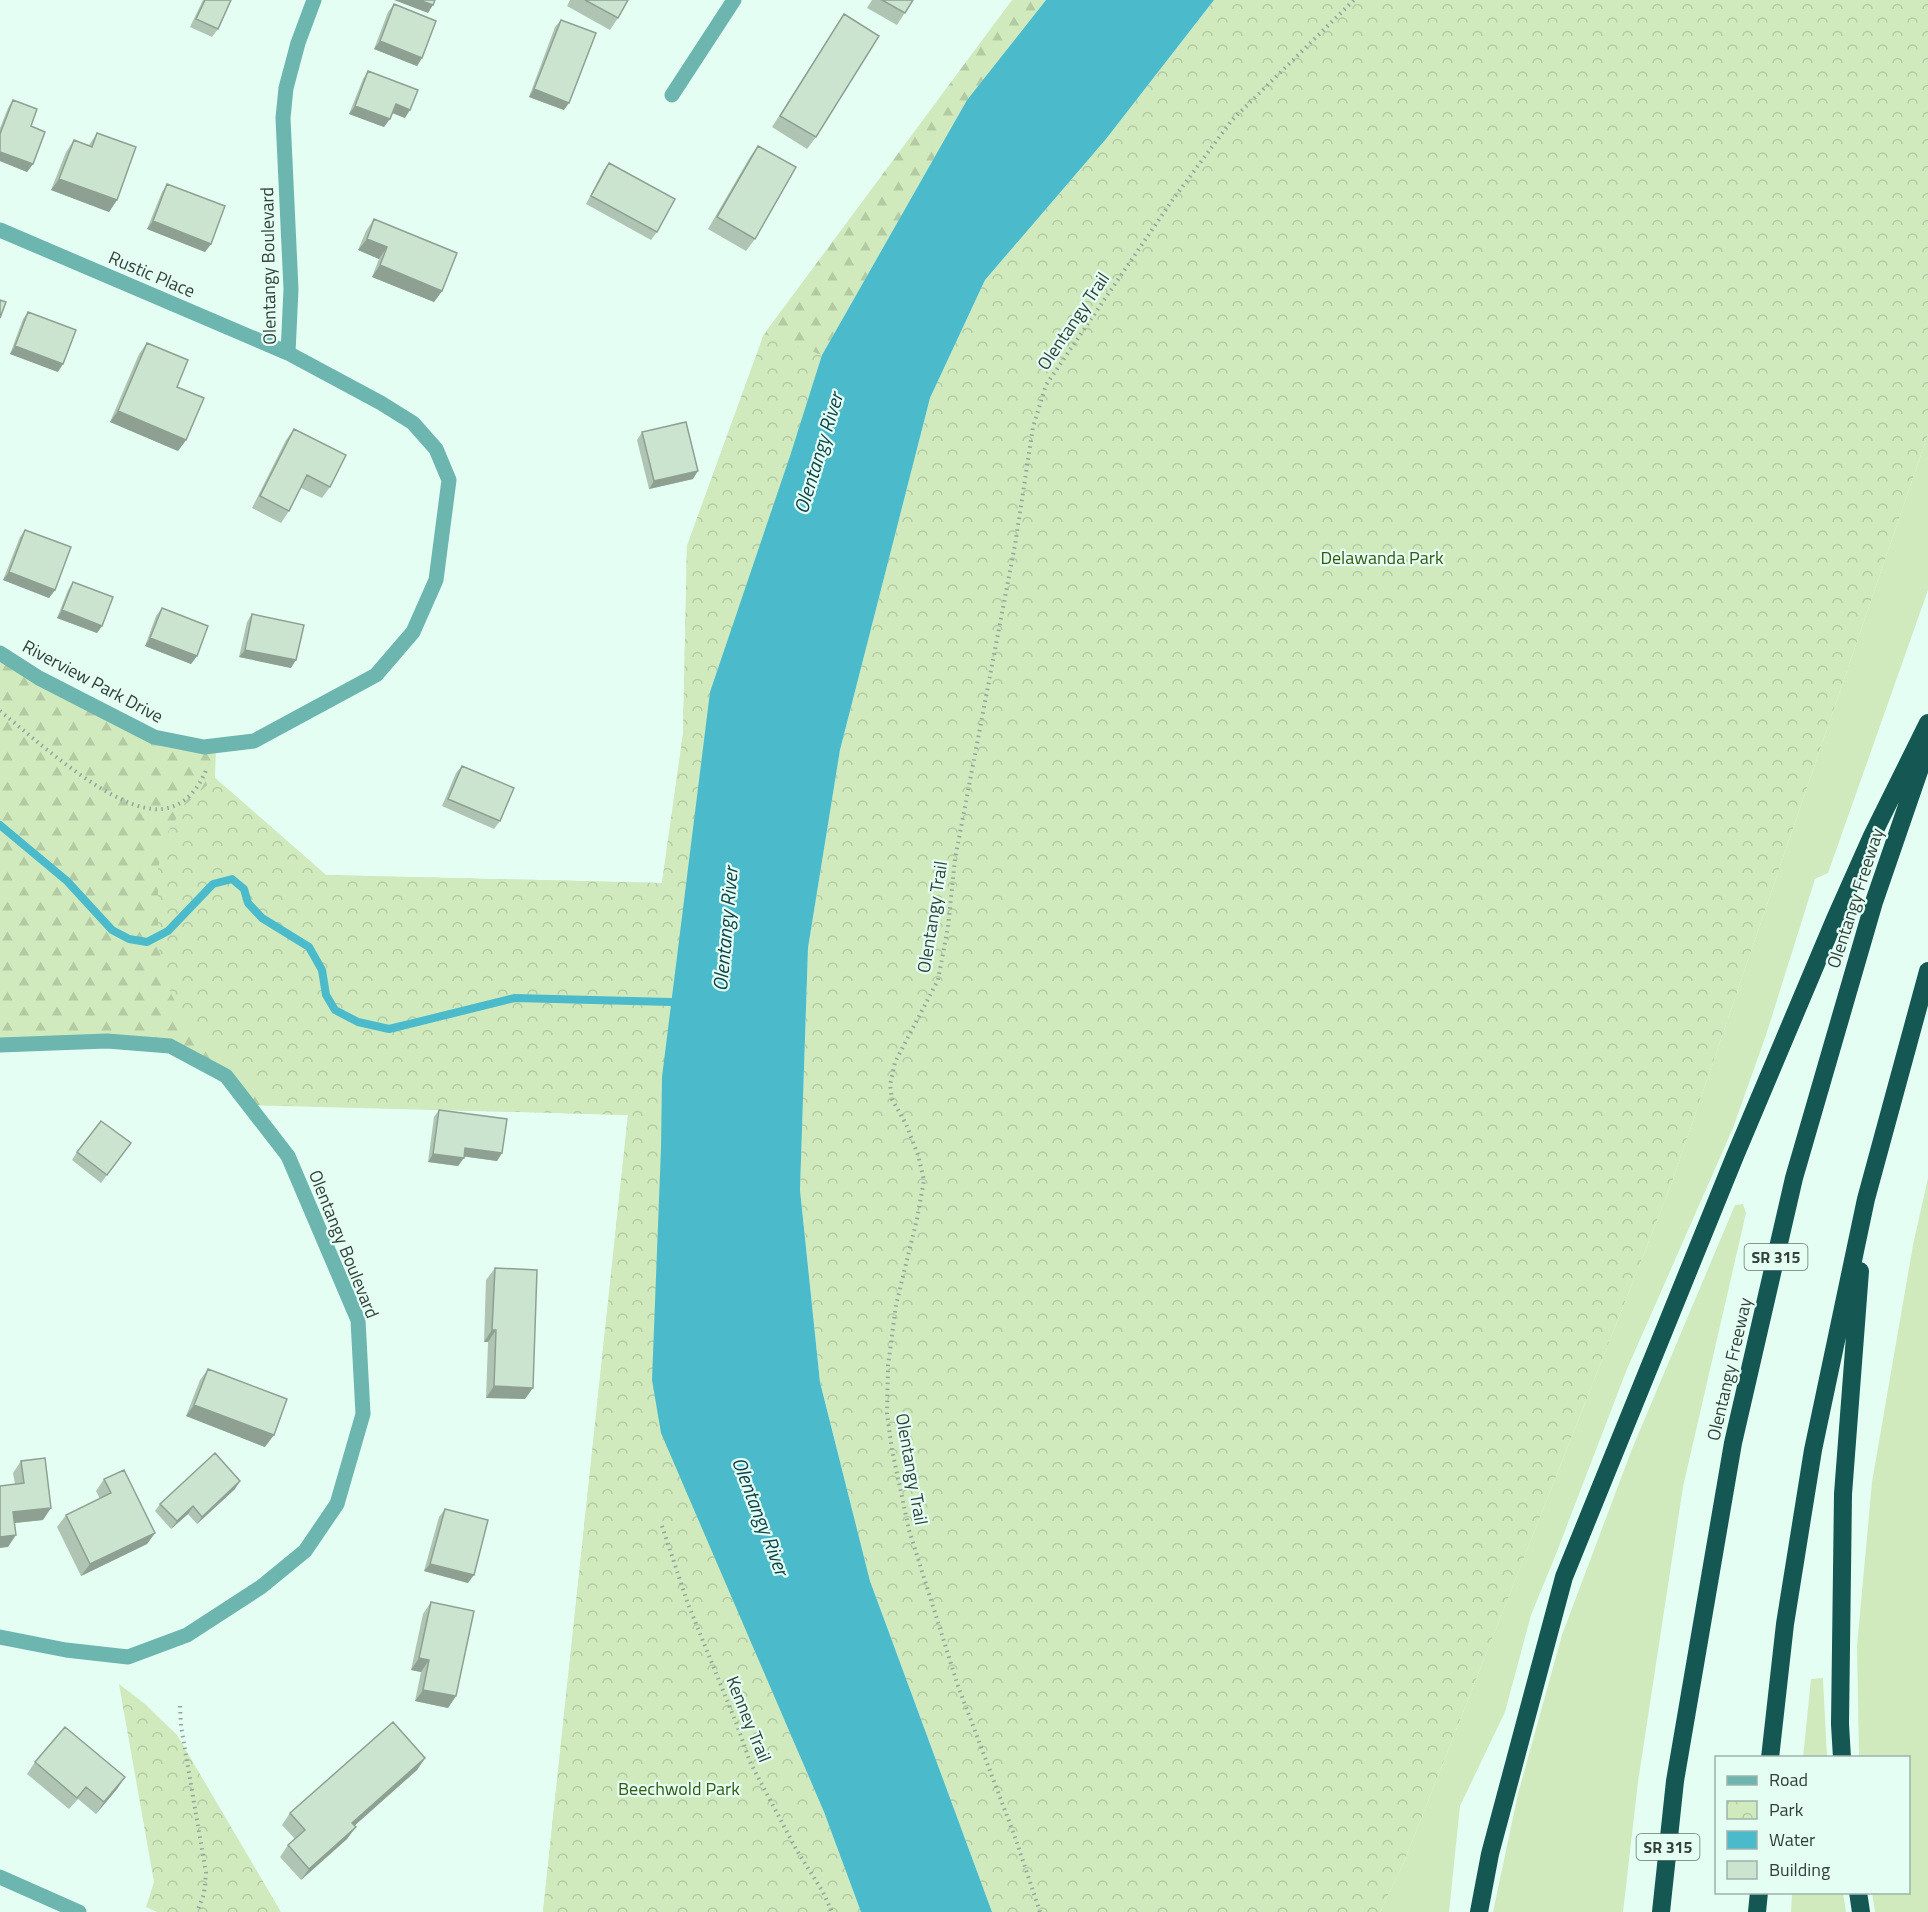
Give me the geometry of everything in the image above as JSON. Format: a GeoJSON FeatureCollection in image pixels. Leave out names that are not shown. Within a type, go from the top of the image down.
{"type":"FeatureCollection","features":[{"type":"Feature","properties":{"kind":"highway"},"geometry":{"type":"LineString","coordinates":[[1479,1912],[1490,1854],[1564,1577],[1735,1156],[1817,962],[1872,836],[1928,723]]}},
{"type":"Feature","properties":{"kind":"highway","name":"Olentangy Freeway"},"geometry":{"type":"LineString","coordinates":[[1661,1912],[1675,1781],[1732,1443],[1794,1178],[1874,902],[1928,745]]}},
{"type":"Feature","properties":{"kind":"highway"},"geometry":{"type":"LineString","coordinates":[[1770,1756],[1785,1624],[1813,1450],[1866,1199],[1928,971]]}},
{"type":"Feature","properties":{"kind":"highway"},"geometry":{"type":"LineString","coordinates":[[1842,1756],[1840,1725],[1844,1494],[1866,1199]]}},
{"type":"Feature","properties":{"kind":"highway"},"geometry":{"type":"LineString","coordinates":[[1757,1912],[1759,1894]]}},
{"type":"Feature","properties":{"kind":"highway"},"geometry":{"type":"LineString","coordinates":[[1858,1894],[1861,1912]]}},
{"type":"Feature","properties":{"kind":"street","name":"Olentangy Boulevard"},"geometry":{"type":"LineString","coordinates":[[210,746],[254,741],[376,675],[413,632],[436,580],[449,480],[436,449],[413,423],[288,353],[291,289],[283,118],[286,88],[298,43],[314,0]]}},
{"type":"Feature","properties":{"kind":"street"},"geometry":{"type":"LineString","coordinates":[[672,95],[734,0]]}},
{"type":"Feature","properties":{"kind":"street","name":"Rustic Place"},"geometry":{"type":"LineString","coordinates":[[0,230],[288,353]]}},
{"type":"Feature","properties":{"kind":"street","name":"Riverview Park Drive"},"geometry":{"type":"LineString","coordinates":[[0,654],[39,678],[154,737],[210,746]]}},
{"type":"Feature","properties":{"kind":"street","name":"Olentangy Boulevard"},"geometry":{"type":"LineString","coordinates":[[0,1045],[107,1041],[170,1046],[226,1076],[288,1156],[358,1320],[363,1414],[337,1504],[305,1551],[276,1574],[187,1635],[128,1657],[66,1650],[0,1637]]}},
{"type":"Feature","properties":{"kind":"street"},"geometry":{"type":"LineString","coordinates":[[0,1877],[79,1912]]}},
{"type":"Feature","properties":{"kind":"path","name":"Olentangy Trail"},"geometry":{"type":"LineString","coordinates":[[1040,1912],[1015,1837],[954,1674],[909,1530],[892,1450],[887,1414],[888,1366],[896,1305],[924,1180],[918,1155],[906,1124],[892,1098],[890,1084],[895,1062],[938,980],[948,927],[955,859],[1013,556],[1033,427],[1046,385],[1171,202],[1232,120],[1354,0]]}},
{"type":"Feature","properties":{"kind":"path"},"geometry":{"type":"LineString","coordinates":[[0,711],[60,761],[111,794],[138,806],[160,809],[177,805],[187,799],[196,789],[204,774],[210,746]]}},
{"type":"Feature","properties":{"kind":"path","name":"Kenney Trail"},"geometry":{"type":"LineString","coordinates":[[662,1526],[688,1604],[750,1761],[832,1912]]}},
{"type":"Feature","properties":{"kind":"path"},"geometry":{"type":"LineString","coordinates":[[180,1706],[181,1726],[206,1873],[204,1894],[197,1912]]}},
{"type":"Feature","properties":{"kind":"green space","name":"Beechwold Park"},"geometry":{"type":"Polygon","coordinates":[[[1012,0],[1046,0],[967,100],[822,355],[790,456],[652,1380],[861,1912],[543,1912],[628,1115],[248,1105],[226,1076],[170,1046],[0,1045],[0,654],[154,737],[216,745],[215,778],[326,875],[662,883],[683,734],[687,546],[764,334],[1012,0]]]}},
{"type":"Feature","properties":{"kind":"green space","name":"Delawanda Park"},"geometry":{"type":"Polygon","coordinates":[[[1214,0],[1928,0],[1928,434],[1671,1185],[1404,1862],[1380,1912],[992,1912],[870,1581],[820,1381],[800,1190],[808,948],[840,750],[930,398],[985,280],[1106,139],[1214,0]]]}},
{"type":"Feature","properties":{"kind":"green space","name":"Beechwold Park"},"geometry":{"type":"Polygon","coordinates":[[[764,334],[822,355],[790,456],[662,1077],[661,1433],[824,1812],[861,1912],[543,1912],[628,1115],[273,1105],[263,1088],[240,1066],[208,1046],[184,1020],[164,979],[158,941],[158,868],[168,832],[184,806],[215,778],[326,875],[662,883],[683,734],[687,546],[764,334]]]}},
{"type":"Feature","properties":{"kind":"green space"},"geometry":{"type":"Polygon","coordinates":[[[1928,434],[1928,590],[1828,873],[1815,879],[1766,1035],[1733,1128],[1627,1369],[1531,1615],[1505,1712],[1460,1806],[1449,1912],[1380,1912],[1404,1862],[1671,1185],[1928,434]]]}},
{"type":"Feature","properties":{"kind":"green space"},"geometry":{"type":"Polygon","coordinates":[[[1928,1178],[1928,1912],[1875,1912],[1872,1894],[1910,1894],[1910,1756],[1859,1756],[1857,1646],[1872,1482],[1913,1245],[1928,1178]]]}},
{"type":"Feature","properties":{"kind":"green space"},"geometry":{"type":"Polygon","coordinates":[[[1743,1204],[1746,1213],[1683,1487],[1638,1782],[1623,1912],[1493,1912],[1518,1794],[1562,1635],[1632,1449],[1735,1205],[1743,1204]]]}},
{"type":"Feature","properties":{"kind":"green space"},"geometry":{"type":"Polygon","coordinates":[[[1823,1678],[1827,1756],[1803,1756],[1811,1679],[1823,1678]]]}},
{"type":"Feature","properties":{"kind":"green space"},"geometry":{"type":"Polygon","coordinates":[[[119,1684],[145,1704],[177,1735],[281,1912],[157,1912],[146,1907],[154,1882],[119,1684]]]}},
{"type":"Feature","properties":{"kind":"green space"},"geometry":{"type":"Polygon","coordinates":[[[1792,1894],[1843,1894],[1846,1912],[1791,1912],[1792,1894]]]}},
{"type":"Feature","properties":{"kind":"water","name":"Olentangy River"},"geometry":{"type":"Polygon","coordinates":[[[1046,0],[1214,0],[1106,139],[985,280],[930,398],[840,750],[808,948],[800,1190],[820,1382],[870,1581],[992,1912],[861,1912],[824,1812],[661,1433],[652,1380],[662,1077],[710,692],[822,355],[967,100],[1046,0]]]}},
{"type":"Feature","properties":{"kind":"building"},"geometry":{"type":"Polygon","coordinates":[[[205,0],[231,0],[218,29],[196,19],[205,0]]]}},
{"type":"Feature","properties":{"kind":"building"},"geometry":{"type":"Polygon","coordinates":[[[419,0],[435,0],[433,5],[419,0]]]}},
{"type":"Feature","properties":{"kind":"building"},"geometry":{"type":"Polygon","coordinates":[[[585,0],[628,0],[618,18],[585,0]]]}},
{"type":"Feature","properties":{"kind":"building"},"geometry":{"type":"Polygon","coordinates":[[[882,0],[913,0],[905,13],[882,0]]]}},
{"type":"Feature","properties":{"kind":"building"},"geometry":{"type":"Polygon","coordinates":[[[394,4],[436,21],[422,58],[380,41],[394,4]]]}},
{"type":"Feature","properties":{"kind":"building"},"geometry":{"type":"Polygon","coordinates":[[[844,14],[879,36],[816,137],[780,116],[844,14]]]}},
{"type":"Feature","properties":{"kind":"building"},"geometry":{"type":"Polygon","coordinates":[[[561,20],[596,33],[569,103],[534,89],[561,20]]]}},
{"type":"Feature","properties":{"kind":"building"},"geometry":{"type":"Polygon","coordinates":[[[368,71],[418,90],[410,110],[396,104],[390,119],[355,106],[368,71]]]}},
{"type":"Feature","properties":{"kind":"building"},"geometry":{"type":"Polygon","coordinates":[[[13,100],[37,109],[31,126],[45,132],[33,164],[0,152],[0,134],[13,100]]]}},
{"type":"Feature","properties":{"kind":"building"},"geometry":{"type":"Polygon","coordinates":[[[97,133],[136,147],[117,200],[59,179],[74,140],[92,147],[97,133]]]}},
{"type":"Feature","properties":{"kind":"building"},"geometry":{"type":"Polygon","coordinates":[[[758,146],[796,167],[755,239],[717,217],[758,146]]]}},
{"type":"Feature","properties":{"kind":"building"},"geometry":{"type":"Polygon","coordinates":[[[609,163],[675,199],[657,232],[591,196],[609,163]]]}},
{"type":"Feature","properties":{"kind":"building"},"geometry":{"type":"Polygon","coordinates":[[[167,184],[225,206],[211,244],[153,221],[167,184]]]}},
{"type":"Feature","properties":{"kind":"building"},"geometry":{"type":"Polygon","coordinates":[[[374,219],[457,253],[442,291],[380,265],[387,247],[367,239],[374,219]]]}},
{"type":"Feature","properties":{"kind":"building"},"geometry":{"type":"Polygon","coordinates":[[[0,300],[6,302],[0,318],[0,300]]]}},
{"type":"Feature","properties":{"kind":"building"},"geometry":{"type":"Polygon","coordinates":[[[28,312],[76,330],[63,364],[15,346],[28,312]]]}},
{"type":"Feature","properties":{"kind":"building"},"geometry":{"type":"Polygon","coordinates":[[[147,343],[188,360],[177,387],[204,398],[186,440],[118,411],[147,343]]]}},
{"type":"Feature","properties":{"kind":"building"},"geometry":{"type":"Polygon","coordinates":[[[686,422],[698,471],[654,481],[642,432],[686,422]]]}},
{"type":"Feature","properties":{"kind":"building"},"geometry":{"type":"Polygon","coordinates":[[[294,429],[346,455],[330,487],[307,475],[289,511],[260,496],[294,429]]]}},
{"type":"Feature","properties":{"kind":"building"},"geometry":{"type":"Polygon","coordinates":[[[25,530],[71,547],[55,590],[9,572],[25,530]]]}},
{"type":"Feature","properties":{"kind":"building"},"geometry":{"type":"Polygon","coordinates":[[[73,582],[113,597],[102,626],[62,610],[73,582]]]}},
{"type":"Feature","properties":{"kind":"building"},"geometry":{"type":"Polygon","coordinates":[[[162,608],[208,626],[197,656],[150,638],[162,608]]]}},
{"type":"Feature","properties":{"kind":"building"},"geometry":{"type":"Polygon","coordinates":[[[252,614],[304,625],[296,660],[245,650],[252,614]]]}},
{"type":"Feature","properties":{"kind":"building"},"geometry":{"type":"Polygon","coordinates":[[[462,766],[514,788],[500,821],[448,799],[462,766]]]}},
{"type":"Feature","properties":{"kind":"building"},"geometry":{"type":"Polygon","coordinates":[[[439,1110],[507,1119],[502,1153],[465,1148],[464,1158],[433,1154],[439,1110]]]}},
{"type":"Feature","properties":{"kind":"building"},"geometry":{"type":"Polygon","coordinates":[[[101,1121],[131,1143],[107,1175],[77,1152],[101,1121]]]}},
{"type":"Feature","properties":{"kind":"building"},"geometry":{"type":"Polygon","coordinates":[[[495,1268],[537,1270],[533,1388],[494,1386],[496,1330],[492,1330],[495,1268]]]}},
{"type":"Feature","properties":{"kind":"building"},"geometry":{"type":"Polygon","coordinates":[[[208,1369],[287,1399],[274,1435],[194,1405],[208,1369]]]}},
{"type":"Feature","properties":{"kind":"building"},"geometry":{"type":"Polygon","coordinates":[[[215,1453],[240,1481],[202,1517],[193,1506],[177,1521],[160,1504],[215,1453]]]}},
{"type":"Feature","properties":{"kind":"building"},"geometry":{"type":"Polygon","coordinates":[[[45,1458],[51,1508],[13,1512],[16,1535],[0,1537],[0,1486],[24,1483],[21,1461],[45,1458]]]}},
{"type":"Feature","properties":{"kind":"building"},"geometry":{"type":"Polygon","coordinates":[[[124,1470],[155,1533],[90,1564],[66,1515],[111,1493],[104,1479],[124,1470]]]}},
{"type":"Feature","properties":{"kind":"building"},"geometry":{"type":"Polygon","coordinates":[[[445,1509],[488,1520],[474,1575],[430,1564],[445,1509]]]}},
{"type":"Feature","properties":{"kind":"building"},"geometry":{"type":"Polygon","coordinates":[[[431,1602],[474,1611],[456,1696],[423,1690],[429,1660],[419,1658],[431,1602]]]}},
{"type":"Feature","properties":{"kind":"building"},"geometry":{"type":"Polygon","coordinates":[[[393,1722],[425,1758],[352,1823],[356,1827],[309,1869],[288,1845],[305,1830],[290,1813],[393,1722]]]}},
{"type":"Feature","properties":{"kind":"building"},"geometry":{"type":"Polygon","coordinates":[[[65,1727],[125,1777],[104,1802],[86,1787],[77,1798],[35,1762],[65,1727]]]}},
{"type":"Feature","properties":{"kind":"waterway"},"geometry":{"type":"LineString","coordinates":[[0,825],[67,881],[112,930],[129,939],[147,942],[168,931],[213,884],[232,879],[244,889],[248,903],[262,918],[309,947],[322,970],[326,995],[335,1010],[358,1022],[389,1029],[515,998],[671,1002]]}}]}
